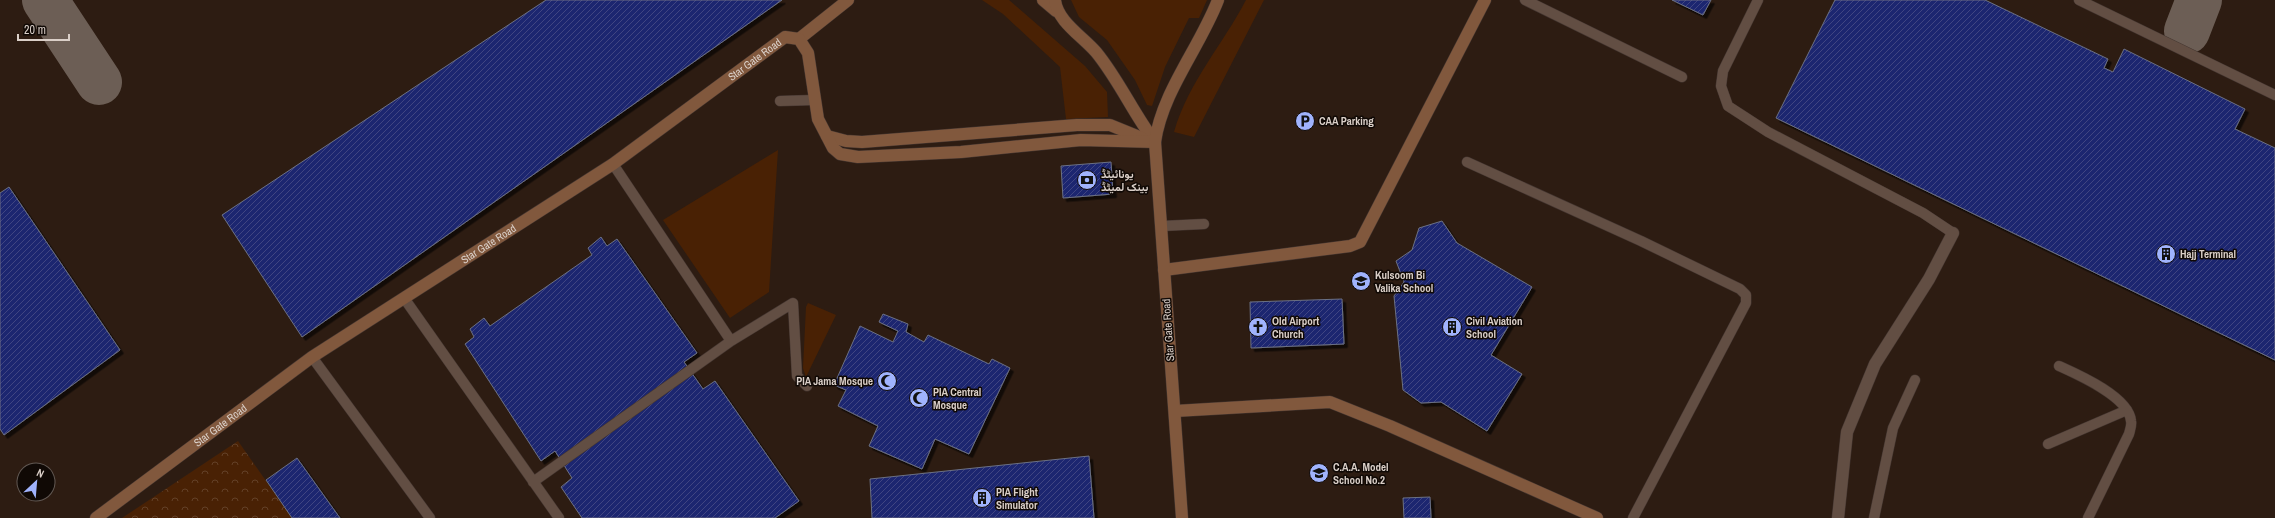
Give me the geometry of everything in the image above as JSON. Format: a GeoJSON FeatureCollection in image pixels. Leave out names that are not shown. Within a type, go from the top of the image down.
{"type":"FeatureCollection","features":[{"type":"Feature","properties":{"kind":"street"},"geometry":{"type":"LineString","coordinates":[[848,0],[799,39],[808,53],[818,119],[833,148],[840,154],[858,157],[960,152],[1081,140],[1154,142]]}},
{"type":"Feature","properties":{"kind":"street"},"geometry":{"type":"LineString","coordinates":[[1043,0],[1055,5],[1095,51],[1121,86],[1139,121],[1154,142]]}},
{"type":"Feature","properties":{"kind":"street"},"geometry":{"type":"LineString","coordinates":[[1154,142],[1156,133],[1176,82],[1208,25],[1218,0]]}},
{"type":"Feature","properties":{"kind":"street"},"geometry":{"type":"LineString","coordinates":[[1164,270],[1350,246],[1360,242],[1485,0]]}},
{"type":"Feature","properties":{"kind":"street","name":"Star Gate Road"},"geometry":{"type":"LineString","coordinates":[[96,518],[312,357],[613,164],[785,37],[799,39]]}},
{"type":"Feature","properties":{"kind":"street"},"geometry":{"type":"LineString","coordinates":[[827,136],[846,141],[862,142],[1077,125],[1110,126],[1154,142]]}},
{"type":"Feature","properties":{"kind":"street","name":"Star Gate Road"},"geometry":{"type":"LineString","coordinates":[[1154,142],[1162,226],[1182,518]]}},
{"type":"Feature","properties":{"kind":"street"},"geometry":{"type":"LineString","coordinates":[[1838,518],[1847,432],[1875,364],[1930,279],[1953,233]]}},
{"type":"Feature","properties":{"kind":"street"},"geometry":{"type":"LineString","coordinates":[[1175,411],[1330,402],[1390,426],[1597,518]]}},
{"type":"Feature","properties":{"kind":"lane"},"geometry":{"type":"LineString","coordinates":[[1525,0],[1682,76]]}},
{"type":"Feature","properties":{"kind":"lane"},"geometry":{"type":"LineString","coordinates":[[1758,0],[1723,71],[1721,86],[1728,106],[1768,132],[1923,214],[1953,233]]}},
{"type":"Feature","properties":{"kind":"lane"},"geometry":{"type":"LineString","coordinates":[[2079,0],[2275,95]]}},
{"type":"Feature","properties":{"kind":"lane"},"geometry":{"type":"LineString","coordinates":[[780,101],[814,100]]}},
{"type":"Feature","properties":{"kind":"lane"},"geometry":{"type":"LineString","coordinates":[[1467,162],[1641,241],[1740,289],[1746,295],[1746,303],[1633,518]]}},
{"type":"Feature","properties":{"kind":"lane"},"geometry":{"type":"LineString","coordinates":[[613,164],[730,341]]}},
{"type":"Feature","properties":{"kind":"lane"},"geometry":{"type":"LineString","coordinates":[[1162,226],[1204,224]]}},
{"type":"Feature","properties":{"kind":"lane"},"geometry":{"type":"LineString","coordinates":[[404,298],[559,518]]}},
{"type":"Feature","properties":{"kind":"lane"},"geometry":{"type":"LineString","coordinates":[[533,482],[730,341],[793,303],[797,376],[807,386]]}},
{"type":"Feature","properties":{"kind":"lane"},"geometry":{"type":"LineString","coordinates":[[312,357],[430,518]]}},
{"type":"Feature","properties":{"kind":"lane"},"geometry":{"type":"LineString","coordinates":[[2060,366],[2085,378],[2119,401],[2127,410],[2131,421],[2129,434],[2088,518]]}},
{"type":"Feature","properties":{"kind":"lane"},"geometry":{"type":"LineString","coordinates":[[1874,518],[1892,428],[1915,380]]}},
{"type":"Feature","properties":{"kind":"lane"},"geometry":{"type":"LineString","coordinates":[[2048,444],[2127,410]]}},
{"type":"Feature","properties":{"kind":"green space"},"geometry":{"type":"Polygon","coordinates":[[[982,0],[1009,0],[1085,66],[1107,92],[1108,117],[1066,119],[1060,67],[1003,14],[982,0]]]}},
{"type":"Feature","properties":{"kind":"green space"},"geometry":{"type":"Polygon","coordinates":[[[1071,0],[1207,0],[1199,18],[1189,18],[1165,67],[1152,106],[1147,105],[1135,80],[1107,40],[1079,17],[1071,0]]]}},
{"type":"Feature","properties":{"kind":"green space"},"geometry":{"type":"Polygon","coordinates":[[[1246,0],[1264,0],[1194,137],[1174,132],[1188,96],[1246,0]]]}},
{"type":"Feature","properties":{"kind":"green space"},"geometry":{"type":"Polygon","coordinates":[[[778,150],[769,292],[730,318],[663,220],[778,150]]]}},
{"type":"Feature","properties":{"kind":"green space"},"geometry":{"type":"Polygon","coordinates":[[[808,303],[836,315],[806,377],[803,368],[806,307],[808,303]]]}},
{"type":"Feature","properties":{"kind":"green space"},"geometry":{"type":"Polygon","coordinates":[[[238,441],[292,518],[122,518],[238,441]]]}},
{"type":"Feature","properties":{"kind":"building"},"geometry":{"type":"Polygon","coordinates":[[[546,0],[782,0],[302,337],[222,215],[546,0]]]}},
{"type":"Feature","properties":{"kind":"building"},"geometry":{"type":"Polygon","coordinates":[[[1672,0],[1711,0],[1703,15],[1672,0]]]}},
{"type":"Feature","properties":{"kind":"building","name":"Hajj Terminal"},"geometry":{"type":"Polygon","coordinates":[[[1835,0],[1985,0],[2108,59],[2104,68],[2113,72],[2124,49],[2245,109],[2235,129],[2275,148],[2275,360],[1776,118],[1835,0]]]}},
{"type":"Feature","properties":{"kind":"building","name":"یونائیٹڈ بینک لمیٹڈ"},"geometry":{"type":"Polygon","coordinates":[[[1111,162],[1113,194],[1063,198],[1061,166],[1111,162]]]}},
{"type":"Feature","properties":{"kind":"building"},"geometry":{"type":"Polygon","coordinates":[[[9,187],[120,350],[4,435],[0,429],[0,193],[9,187]]]}},
{"type":"Feature","properties":{"kind":"building","name":"Civil Aviation School"},"geometry":{"type":"Polygon","coordinates":[[[1442,221],[1457,243],[1532,287],[1491,355],[1522,374],[1487,431],[1441,402],[1421,403],[1403,390],[1394,296],[1404,282],[1396,261],[1412,250],[1419,228],[1442,221]]]}},
{"type":"Feature","properties":{"kind":"building"},"geometry":{"type":"Polygon","coordinates":[[[601,237],[607,246],[617,239],[697,353],[684,362],[703,389],[715,381],[799,501],[775,518],[582,518],[561,487],[572,478],[555,451],[541,461],[465,344],[474,337],[470,329],[484,318],[490,326],[592,255],[588,248],[601,237]]]}},
{"type":"Feature","properties":{"kind":"building"},"geometry":{"type":"Polygon","coordinates":[[[1342,299],[1344,344],[1251,348],[1250,302],[1342,299]]]}},
{"type":"Feature","properties":{"kind":"building","name":"PIA Central Mosque"},"geometry":{"type":"Polygon","coordinates":[[[883,314],[908,324],[906,332],[924,342],[928,335],[989,364],[992,359],[1010,368],[969,454],[935,439],[922,469],[869,446],[878,426],[838,406],[846,390],[834,385],[860,326],[893,342],[898,331],[879,322],[883,314]]]}},
{"type":"Feature","properties":{"kind":"building","name":"PIA Flight Simulator"},"geometry":{"type":"Polygon","coordinates":[[[1089,456],[1094,518],[872,518],[870,479],[1089,456]]]}},
{"type":"Feature","properties":{"kind":"building"},"geometry":{"type":"Polygon","coordinates":[[[297,458],[340,518],[292,518],[266,480],[297,458]]]}},
{"type":"Feature","properties":{"kind":"building"},"geometry":{"type":"Polygon","coordinates":[[[1430,497],[1431,518],[1404,518],[1403,498],[1430,497]]]}},
{"type":"Feature","properties":{"kind":"taxiway"},"geometry":{"type":"LineString","coordinates":[[45,0],[99,82]]}},
{"type":"Feature","properties":{"kind":"taxiway"},"geometry":{"type":"LineString","coordinates":[[2187,31],[2199,0]]}},
{"type":"Feature","properties":{"kind":"place","name":"CAA Parking"},"geometry":{"type":"Point","coordinates":[1305,121]}},
{"type":"Feature","properties":{"kind":"place","name":"یونائیٹڈ بینک لمیٹڈ"},"geometry":{"type":"Point","coordinates":[1087,180]}},
{"type":"Feature","properties":{"kind":"place","name":"Hajj Terminal"},"geometry":{"type":"Point","coordinates":[2166,254]}},
{"type":"Feature","properties":{"kind":"place","name":"Kulsoom Bi Valika School"},"geometry":{"type":"Point","coordinates":[1361,281]}},
{"type":"Feature","properties":{"kind":"place","name":"Old Airport Church"},"geometry":{"type":"Point","coordinates":[1258,327]}},
{"type":"Feature","properties":{"kind":"place","name":"Civil Aviation School"},"geometry":{"type":"Point","coordinates":[1452,327]}},
{"type":"Feature","properties":{"kind":"place","name":"PIA Jama Mosque"},"geometry":{"type":"Point","coordinates":[887,381]}},
{"type":"Feature","properties":{"kind":"place","name":"PIA Central Mosque"},"geometry":{"type":"Point","coordinates":[919,398]}},
{"type":"Feature","properties":{"kind":"place","name":"C.A.A. Model School No.2"},"geometry":{"type":"Point","coordinates":[1319,473]}},
{"type":"Feature","properties":{"kind":"place","name":"PIA Flight Simulator"},"geometry":{"type":"Point","coordinates":[982,498]}}]}
